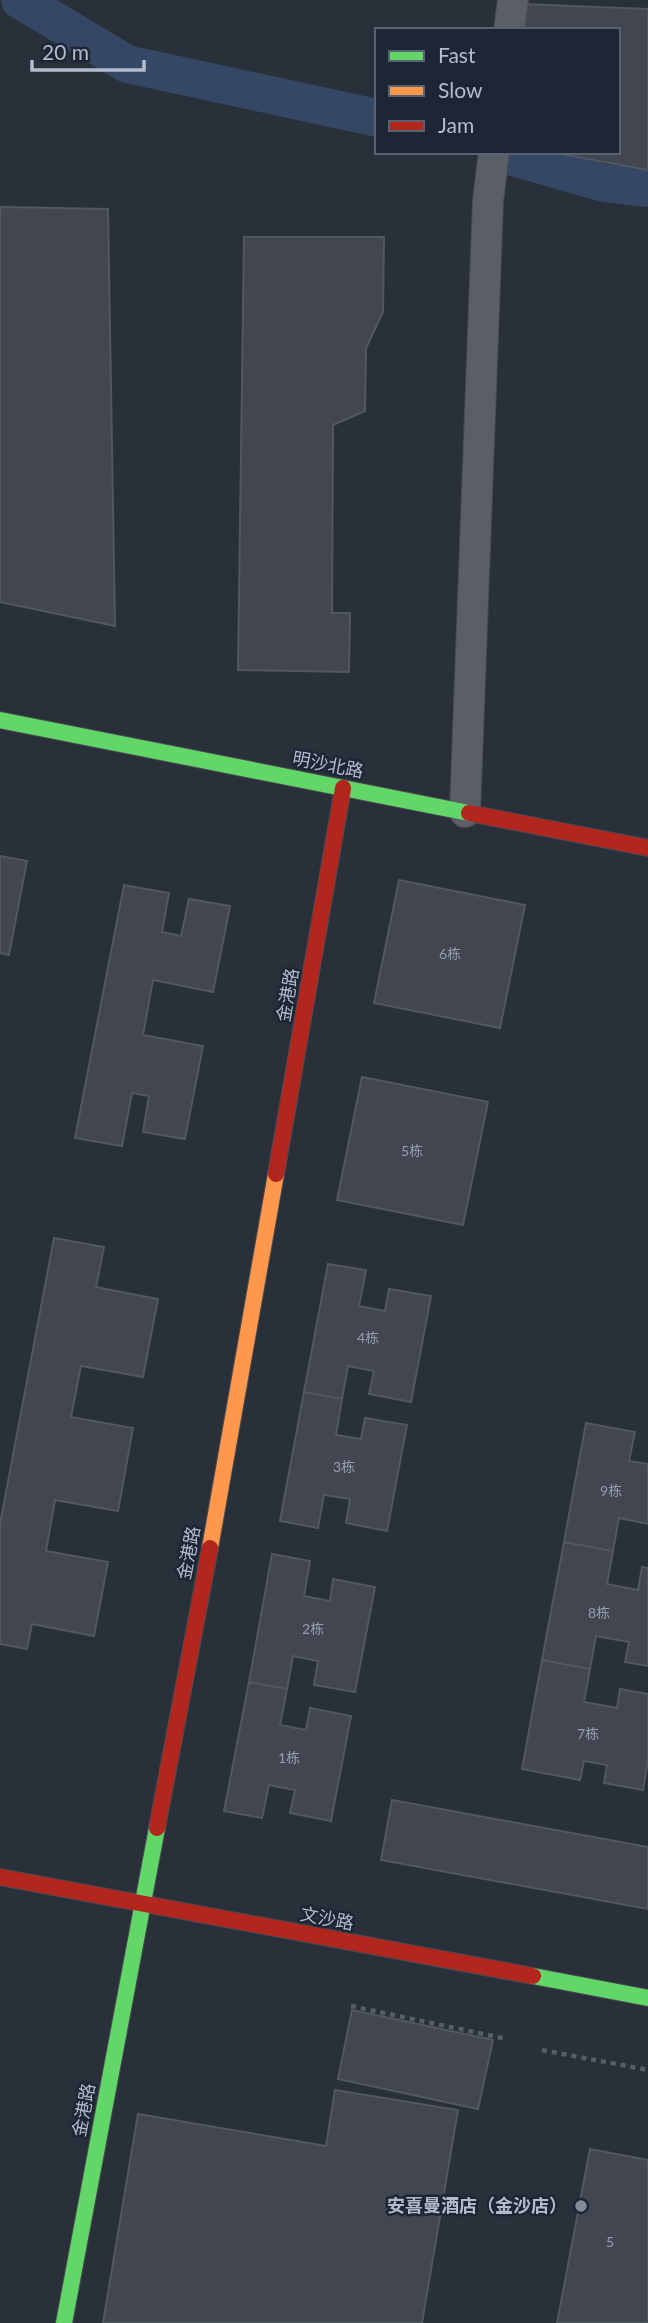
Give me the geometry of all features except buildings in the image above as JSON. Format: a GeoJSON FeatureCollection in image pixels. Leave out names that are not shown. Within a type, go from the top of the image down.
{"type":"FeatureCollection","features":[{"type":"Feature","properties":{"kind":"street"},"geometry":{"type":"LineString","coordinates":[[509,28],[513,0]]}},
{"type":"Feature","properties":{"kind":"street"},"geometry":{"type":"LineString","coordinates":[[465,812],[488,201],[494,154]]}},
{"type":"Feature","properties":{"kind":"street","name":"明沙北路"},"geometry":{"type":"LineString","coordinates":[[0,720],[648,848]]}},
{"type":"Feature","properties":{"kind":"street","name":"金港路"},"geometry":{"type":"LineString","coordinates":[[64,2323],[237,1399],[343,788]]}},
{"type":"Feature","properties":{"kind":"street","name":"文沙路"},"geometry":{"type":"LineString","coordinates":[[0,1877],[648,1998]]}},
{"type":"Feature","properties":{"kind":"path"},"geometry":{"type":"LineString","coordinates":[[351,2006],[507,2039]]}},
{"type":"Feature","properties":{"kind":"path"},"geometry":{"type":"LineString","coordinates":[[542,2050],[648,2070]]}},
{"type":"Feature","properties":{"kind":"waterway"},"geometry":{"type":"LineString","coordinates":[[20,0],[127,64],[375,118]]}},
{"type":"Feature","properties":{"kind":"waterway"},"geometry":{"type":"LineString","coordinates":[[503,154],[604,183],[648,188]]}},
{"type":"Feature","properties":{"kind":"traffic: fast"},"geometry":{"type":"LineString","coordinates":[[0,720],[469,813]]}},
{"type":"Feature","properties":{"kind":"traffic: fast"},"geometry":{"type":"LineString","coordinates":[[64,2323],[157,1828]]}},
{"type":"Feature","properties":{"kind":"traffic: fast"},"geometry":{"type":"LineString","coordinates":[[533,1976],[648,1998]]}},
{"type":"Feature","properties":{"kind":"traffic: slow"},"geometry":{"type":"LineString","coordinates":[[210,1548],[276,1174]]}},
{"type":"Feature","properties":{"kind":"traffic: jam"},"geometry":{"type":"LineString","coordinates":[[276,1174],[343,788]]}},
{"type":"Feature","properties":{"kind":"traffic: jam"},"geometry":{"type":"LineString","coordinates":[[469,813],[648,848]]}},
{"type":"Feature","properties":{"kind":"traffic: jam"},"geometry":{"type":"LineString","coordinates":[[157,1828],[210,1548]]}},
{"type":"Feature","properties":{"kind":"traffic: jam"},"geometry":{"type":"LineString","coordinates":[[0,1877],[533,1976]]}},
{"type":"Feature","properties":{"kind":"place","name":"安喜曼酒店（金沙店）"},"geometry":{"type":"Point","coordinates":[581,2206]}}]}
